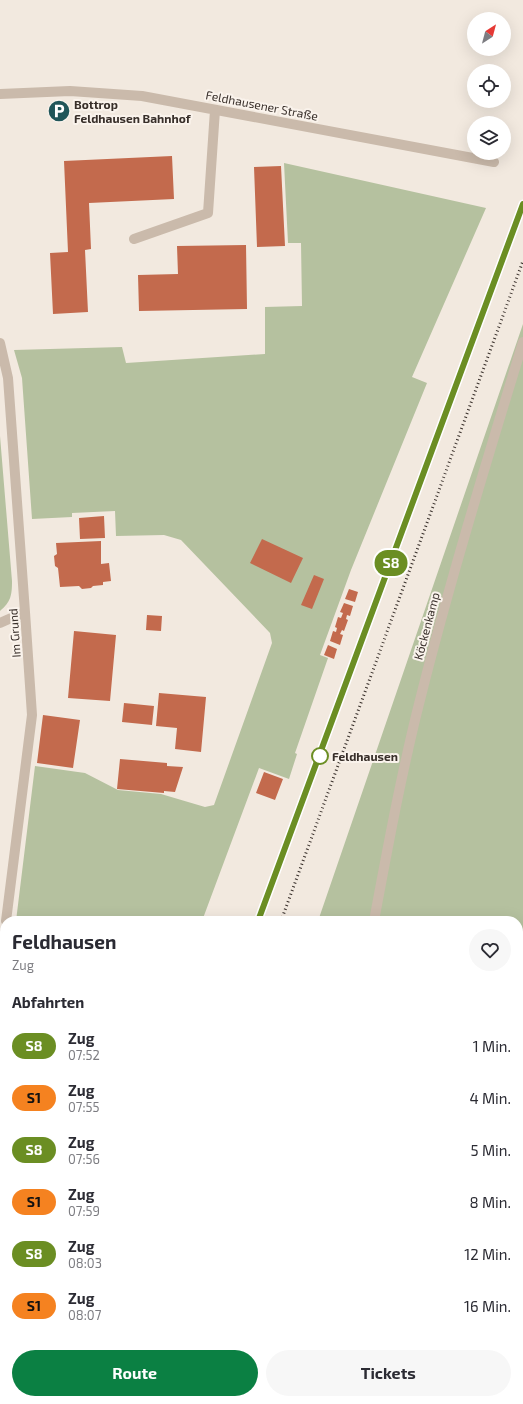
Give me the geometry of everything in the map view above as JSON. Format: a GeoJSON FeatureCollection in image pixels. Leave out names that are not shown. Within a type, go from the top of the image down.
{"type":"FeatureCollection","features":[{"type":"Feature","properties":{"kind":"street","name":"Feldhausener Straße"},"geometry":{"type":"LineString","coordinates":[[0,94],[70,91],[142,96],[494,162]]}},
{"type":"Feature","properties":{"kind":"street"},"geometry":{"type":"LineString","coordinates":[[134,239],[208,213],[215,110]]}},
{"type":"Feature","properties":{"kind":"street","name":"Köckenkamp"},"geometry":{"type":"LineString","coordinates":[[375,916],[420,697],[459,556],[523,342]]}},
{"type":"Feature","properties":{"kind":"street","name":"Im Grund"},"geometry":{"type":"LineString","coordinates":[[0,343],[8,378],[32,715],[7,916]]}},
{"type":"Feature","properties":{"kind":"street"},"geometry":{"type":"LineString","coordinates":[[0,623],[25,612]]}},
{"type":"Feature","properties":{"kind":"green space"},"geometry":{"type":"Polygon","coordinates":[[[284,163],[486,208],[412,377],[427,383],[351,570],[320,655],[328,658],[295,753],[297,754],[289,779],[259,768],[204,916],[17,916],[35,766],[85,773],[118,790],[161,794],[205,807],[214,805],[272,643],[270,633],[181,540],[164,535],[116,536],[115,511],[72,513],[72,517],[32,519],[22,378],[14,350],[122,347],[126,363],[265,354],[265,307],[302,306],[301,243],[288,243],[284,163]]]}},
{"type":"Feature","properties":{"kind":"green space"},"geometry":{"type":"Polygon","coordinates":[[[523,324],[523,916],[320,916],[523,324]]]}},
{"type":"Feature","properties":{"kind":"green space"},"geometry":{"type":"Polygon","coordinates":[[[0,436],[12,590],[9,601],[0,611],[0,436]]]}},
{"type":"Feature","properties":{"kind":"building"},"geometry":{"type":"Polygon","coordinates":[[[172,156],[174,199],[89,203],[91,249],[85,250],[88,312],[53,314],[50,253],[68,252],[64,161],[172,156]]]}},
{"type":"Feature","properties":{"kind":"building"},"geometry":{"type":"Polygon","coordinates":[[[281,166],[285,246],[257,247],[254,167],[281,166]]]}},
{"type":"Feature","properties":{"kind":"building"},"geometry":{"type":"Polygon","coordinates":[[[246,245],[247,309],[139,311],[138,275],[178,274],[177,246],[246,245]]]}},
{"type":"Feature","properties":{"kind":"building"},"geometry":{"type":"Polygon","coordinates":[[[104,516],[105,538],[80,539],[79,518],[104,516]]]}},
{"type":"Feature","properties":{"kind":"building"},"geometry":{"type":"Polygon","coordinates":[[[262,539],[303,558],[291,583],[250,563],[262,539]]]}},
{"type":"Feature","properties":{"kind":"building"},"geometry":{"type":"Polygon","coordinates":[[[101,541],[101,564],[109,563],[111,581],[103,582],[103,585],[93,586],[91,588],[82,589],[79,586],[60,587],[58,568],[55,566],[54,556],[57,554],[56,543],[101,541]]]}},
{"type":"Feature","properties":{"kind":"building"},"geometry":{"type":"Polygon","coordinates":[[[314,575],[324,579],[312,609],[301,605],[314,575]]]}},
{"type":"Feature","properties":{"kind":"building"},"geometry":{"type":"Polygon","coordinates":[[[349,589],[358,592],[355,602],[345,599],[349,589]]]}},
{"type":"Feature","properties":{"kind":"building"},"geometry":{"type":"Polygon","coordinates":[[[344,603],[353,606],[350,616],[347,615],[346,619],[348,620],[344,631],[342,630],[340,634],[343,635],[340,645],[330,641],[333,631],[336,632],[337,628],[335,627],[338,617],[341,618],[343,613],[340,612],[344,603]]]}},
{"type":"Feature","properties":{"kind":"building"},"geometry":{"type":"Polygon","coordinates":[[[147,615],[162,616],[161,631],[146,630],[147,615]]]}},
{"type":"Feature","properties":{"kind":"building"},"geometry":{"type":"Polygon","coordinates":[[[74,631],[116,635],[110,701],[68,698],[74,631]]]}},
{"type":"Feature","properties":{"kind":"building"},"geometry":{"type":"Polygon","coordinates":[[[328,645],[337,649],[334,659],[324,655],[328,645]]]}},
{"type":"Feature","properties":{"kind":"building"},"geometry":{"type":"Polygon","coordinates":[[[159,693],[206,697],[201,752],[175,749],[177,728],[156,726],[159,693]]]}},
{"type":"Feature","properties":{"kind":"building"},"geometry":{"type":"Polygon","coordinates":[[[124,703],[154,706],[152,725],[122,722],[124,703]]]}},
{"type":"Feature","properties":{"kind":"building"},"geometry":{"type":"Polygon","coordinates":[[[43,715],[80,720],[73,768],[37,763],[43,715]]]}},
{"type":"Feature","properties":{"kind":"building"},"geometry":{"type":"Polygon","coordinates":[[[120,759],[167,763],[167,766],[183,767],[175,792],[164,791],[164,793],[117,789],[120,759]]]}},
{"type":"Feature","properties":{"kind":"building"},"geometry":{"type":"Polygon","coordinates":[[[264,772],[283,779],[275,800],[256,793],[264,772]]]}},
{"type":"Feature","properties":{"kind":"railway"},"geometry":{"type":"LineString","coordinates":[[260,916],[523,204]]}},
{"type":"Feature","properties":{"kind":"railway"},"geometry":{"type":"LineString","coordinates":[[283,916],[523,261]]}},
{"type":"Feature","properties":{"kind":"train","name":"S8"},"geometry":{"type":"LineString","coordinates":[[260,916],[523,204]]}},
{"type":"Feature","properties":{"kind":"place","name":"Bottrop Feldhausen Bahnhof"},"geometry":{"type":"Point","coordinates":[59,111]}},
{"type":"Feature","properties":{"kind":"place","name":"Feldhausen"},"geometry":{"type":"Point","coordinates":[320,756]}}]}
